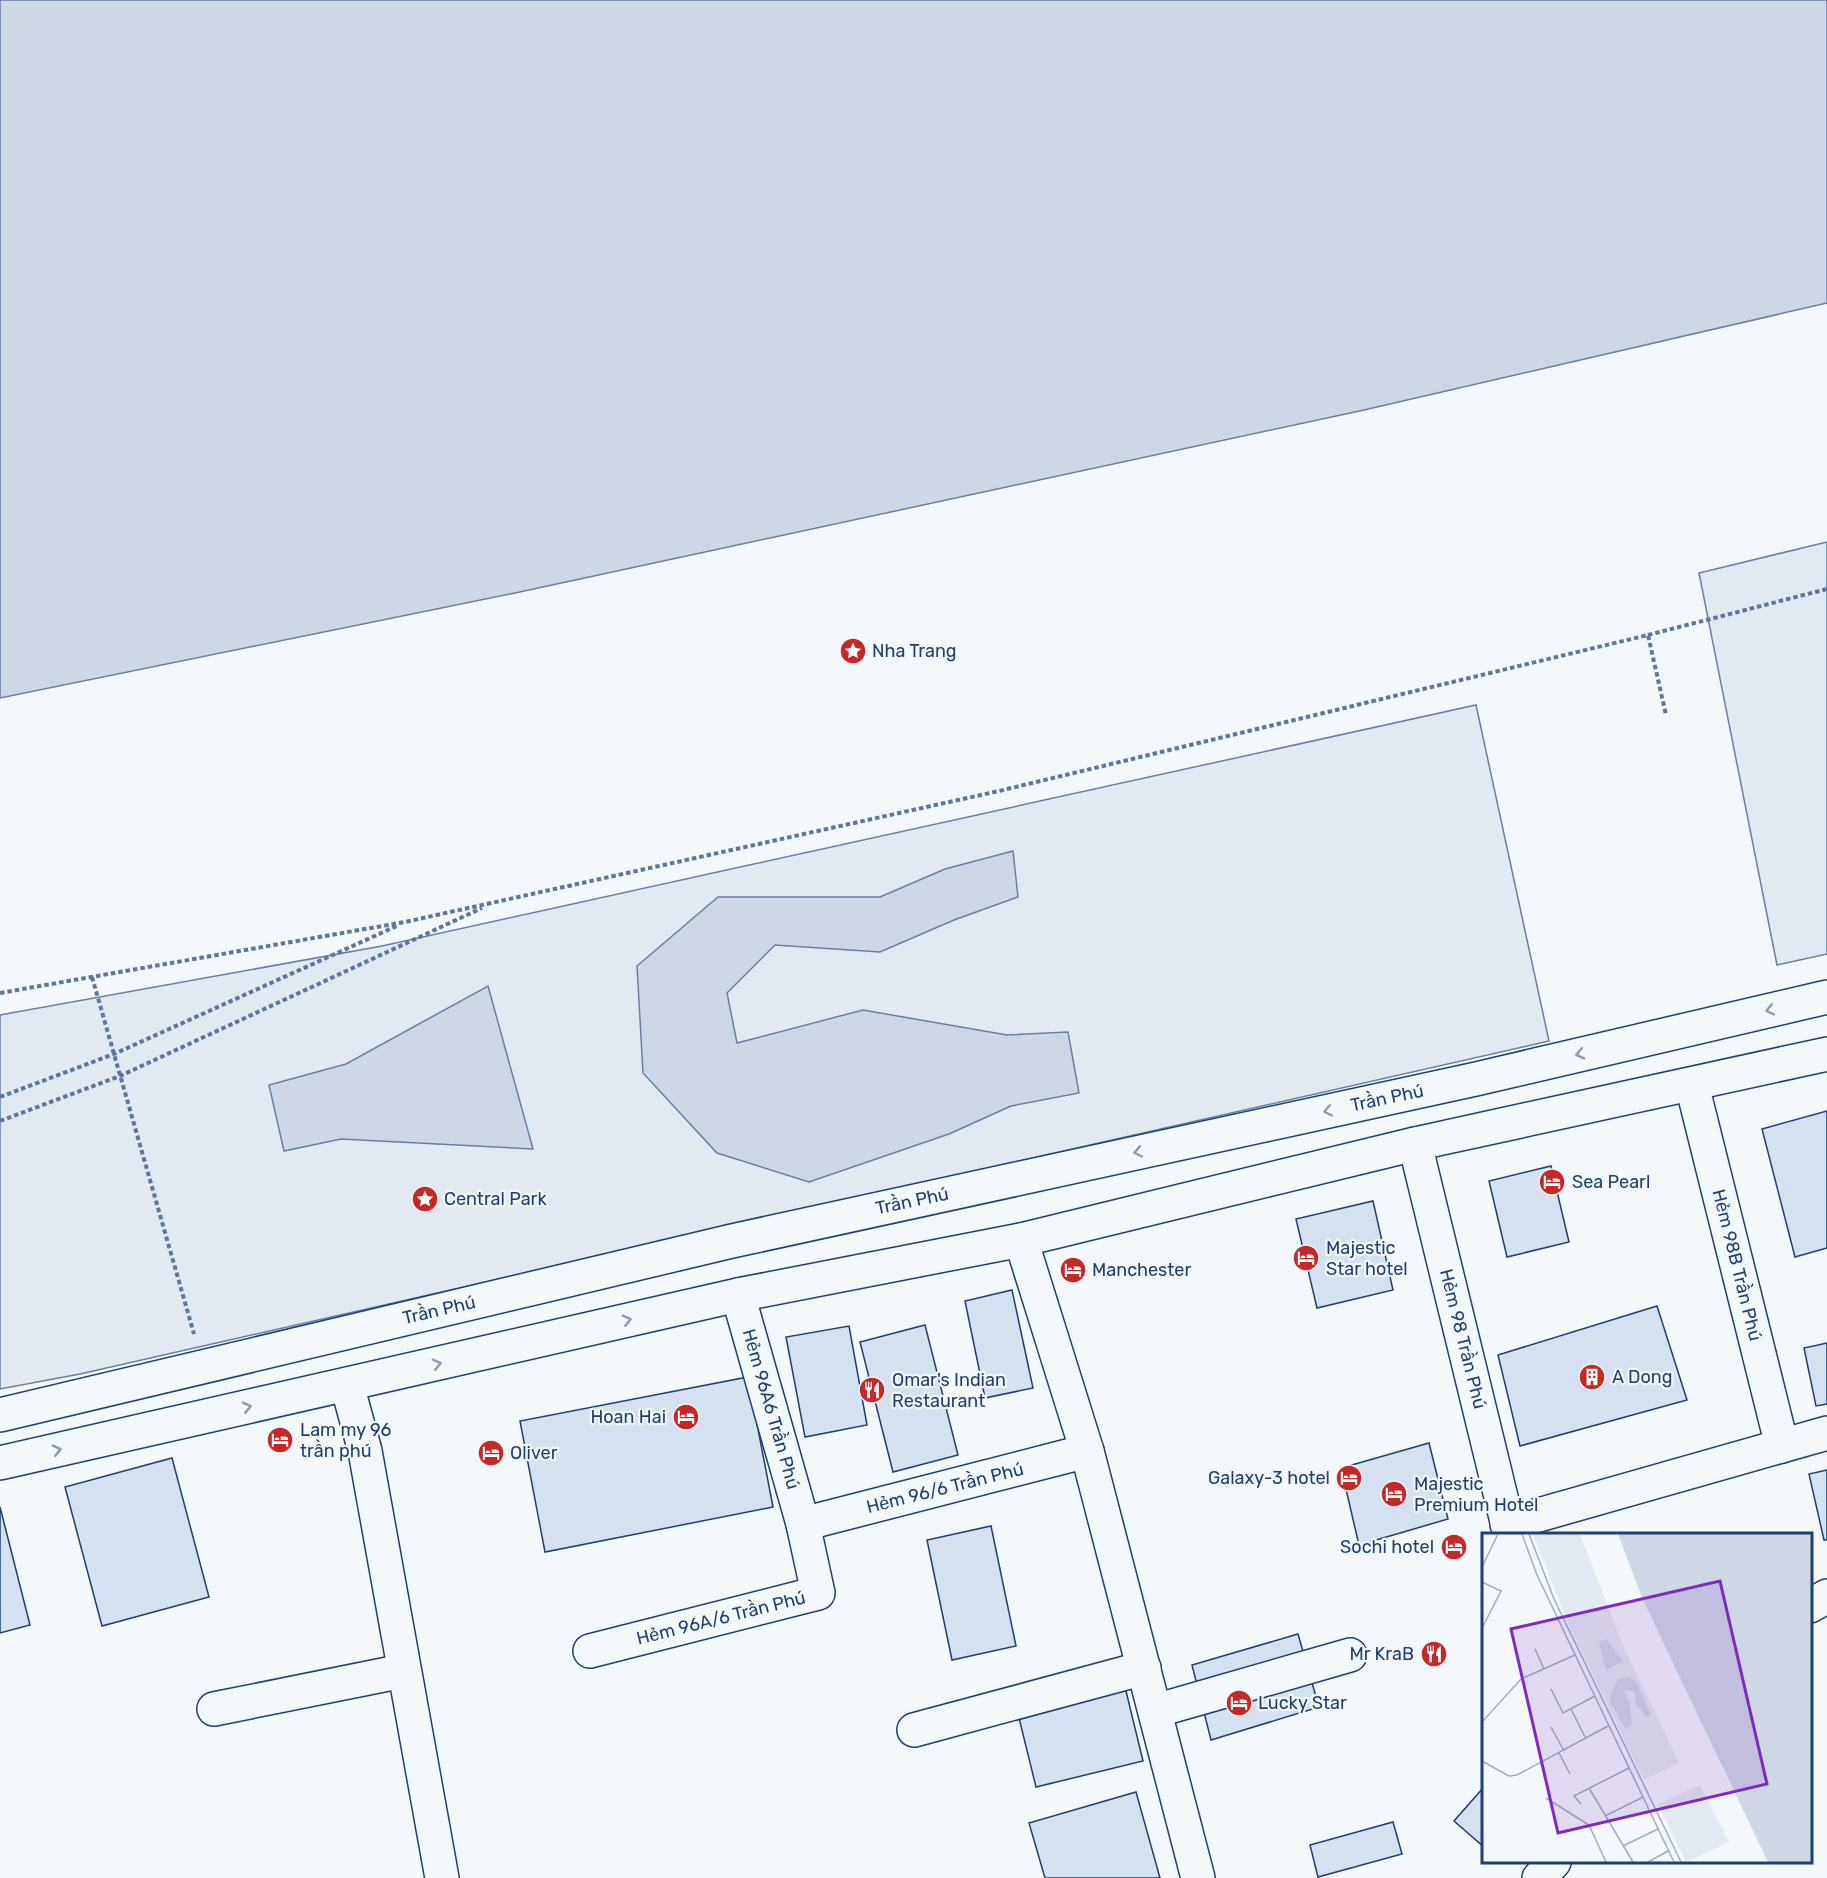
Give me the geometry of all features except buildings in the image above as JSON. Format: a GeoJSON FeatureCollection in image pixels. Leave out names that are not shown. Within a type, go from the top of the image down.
{"type":"FeatureCollection","features":[{"type":"Feature","properties":{"kind":"main road","name":"Trần Phú"},"geometry":{"type":"LineString","coordinates":[[0,1415],[732,1240],[1476,1079],[1827,997]]}},
{"type":"Feature","properties":{"kind":"main road"},"geometry":{"type":"LineString","coordinates":[[0,1463],[738,1295],[1021,1240],[1415,1144],[1827,1054]]}},
{"type":"Feature","properties":{"kind":"main road","name":"Hẻm 98B Trần Phú"},"geometry":{"type":"LineString","coordinates":[[1692,1085],[1782,1446]]}},
{"type":"Feature","properties":{"kind":"main road","name":"Hẻm 98 Trần Phú"},"geometry":{"type":"LineString","coordinates":[[1415,1144],[1509,1529]]}},
{"type":"Feature","properties":{"kind":"main road"},"geometry":{"type":"LineString","coordinates":[[1021,1240],[1087,1451],[1198,1878]]}},
{"type":"Feature","properties":{"kind":"main road","name":"Hẻm 96A6 Trần Phú"},"geometry":{"type":"LineString","coordinates":[[738,1295],[803,1524]]}},
{"type":"Feature","properties":{"kind":"main road"},"geometry":{"type":"LineString","coordinates":[[347,1385],[365,1451],[442,1878]]}},
{"type":"Feature","properties":{"kind":"main road"},"geometry":{"type":"LineString","coordinates":[[1509,1529],[1827,1432]]}},
{"type":"Feature","properties":{"kind":"main road","name":"Hẻm 96/6 Trần Phú"},"geometry":{"type":"LineString","coordinates":[[803,1524],[1087,1451]]}},
{"type":"Feature","properties":{"kind":"main road","name":"Hẻm 96A/6 Trần Phú"},"geometry":{"type":"LineString","coordinates":[[590,1651],[818,1593],[803,1524]]}},
{"type":"Feature","properties":{"kind":"main road"},"geometry":{"type":"LineString","coordinates":[[1812,1605],[1827,1596]]}},
{"type":"Feature","properties":{"kind":"main road"},"geometry":{"type":"LineString","coordinates":[[1155,1711],[1350,1655]]}},
{"type":"Feature","properties":{"kind":"main road"},"geometry":{"type":"LineString","coordinates":[[914,1730],[1144,1668]]}},
{"type":"Feature","properties":{"kind":"main road"},"geometry":{"type":"LineString","coordinates":[[214,1709],[403,1671]]}},
{"type":"Feature","properties":{"kind":"main road"},"geometry":{"type":"LineString","coordinates":[[1539,1878],[1553,1863]]}},
{"type":"Feature","properties":{"kind":"path"},"geometry":{"type":"LineString","coordinates":[[0,993],[405,922],[490,904],[999,791],[1827,590]]}},
{"type":"Feature","properties":{"kind":"path"},"geometry":{"type":"LineString","coordinates":[[1648,635],[1666,715]]}},
{"type":"Feature","properties":{"kind":"path"},"geometry":{"type":"LineString","coordinates":[[0,1121],[120,1076],[490,904]]}},
{"type":"Feature","properties":{"kind":"path"},"geometry":{"type":"LineString","coordinates":[[0,1096],[114,1054],[405,922]]}},
{"type":"Feature","properties":{"kind":"path"},"geometry":{"type":"LineString","coordinates":[[92,977],[203,1366]]}},
{"type":"Feature","properties":{"kind":"shaded area"},"geometry":{"type":"Polygon","coordinates":[[[0,0],[1827,0],[1827,303],[1364,410],[515,593],[0,698],[0,0]]]}},
{"type":"Feature","properties":{"kind":"shaded area"},"geometry":{"type":"Polygon","coordinates":[[[1827,542],[1827,954],[1777,965],[1699,573],[1827,542]]]}},
{"type":"Feature","properties":{"kind":"shaded area","name":"Central Park"},"geometry":{"type":"Polygon","coordinates":[[[1476,705],[1549,1041],[80,1374],[0,1389],[0,1015],[382,946],[1476,705]]]}},
{"type":"Feature","properties":{"kind":"shaded area"},"geometry":{"type":"Polygon","coordinates":[[[1013,851],[1018,897],[954,920],[880,952],[775,945],[727,993],[737,1043],[863,1010],[1007,1035],[1068,1032],[1079,1093],[1011,1106],[949,1134],[809,1182],[717,1153],[643,1073],[637,966],[718,897],[880,897],[945,869],[1013,851]]]}},
{"type":"Feature","properties":{"kind":"shaded area"},"geometry":{"type":"Polygon","coordinates":[[[488,986],[533,1149],[341,1139],[284,1151],[269,1085],[346,1064],[488,986]]]}},
{"type":"Feature","properties":{"kind":"place","name":"Nha Trang"},"geometry":{"type":"Point","coordinates":[853,651]}},
{"type":"Feature","properties":{"kind":"place","name":"Sea Pearl"},"geometry":{"type":"Point","coordinates":[1552,1182]}},
{"type":"Feature","properties":{"kind":"place","name":"Central Park"},"geometry":{"type":"Point","coordinates":[425,1199]}},
{"type":"Feature","properties":{"kind":"place","name":"Majestic Star hotel"},"geometry":{"type":"Point","coordinates":[1306,1258]}},
{"type":"Feature","properties":{"kind":"place","name":"Manchester"},"geometry":{"type":"Point","coordinates":[1073,1270]}},
{"type":"Feature","properties":{"kind":"place","name":"A Dong"},"geometry":{"type":"Point","coordinates":[1592,1377]}},
{"type":"Feature","properties":{"kind":"place","name":"Omar's Indian Restaurant"},"geometry":{"type":"Point","coordinates":[872,1390]}},
{"type":"Feature","properties":{"kind":"place","name":"Hoan Hai"},"geometry":{"type":"Point","coordinates":[686,1417]}},
{"type":"Feature","properties":{"kind":"place","name":"Lam my 96 trần phú"},"geometry":{"type":"Point","coordinates":[280,1440]}},
{"type":"Feature","properties":{"kind":"place","name":"Oliver"},"geometry":{"type":"Point","coordinates":[491,1453]}},
{"type":"Feature","properties":{"kind":"place","name":"Galaxy-3 hotel"},"geometry":{"type":"Point","coordinates":[1349,1478]}},
{"type":"Feature","properties":{"kind":"place","name":"Majestic Premium Hotel"},"geometry":{"type":"Point","coordinates":[1394,1494]}},
{"type":"Feature","properties":{"kind":"place","name":"Sochi hotel"},"geometry":{"type":"Point","coordinates":[1454,1547]}},
{"type":"Feature","properties":{"kind":"place","name":"Mr KraB"},"geometry":{"type":"Point","coordinates":[1434,1654]}},
{"type":"Feature","properties":{"kind":"place","name":"Lucky Star"},"geometry":{"type":"Point","coordinates":[1239,1703]}}]}
